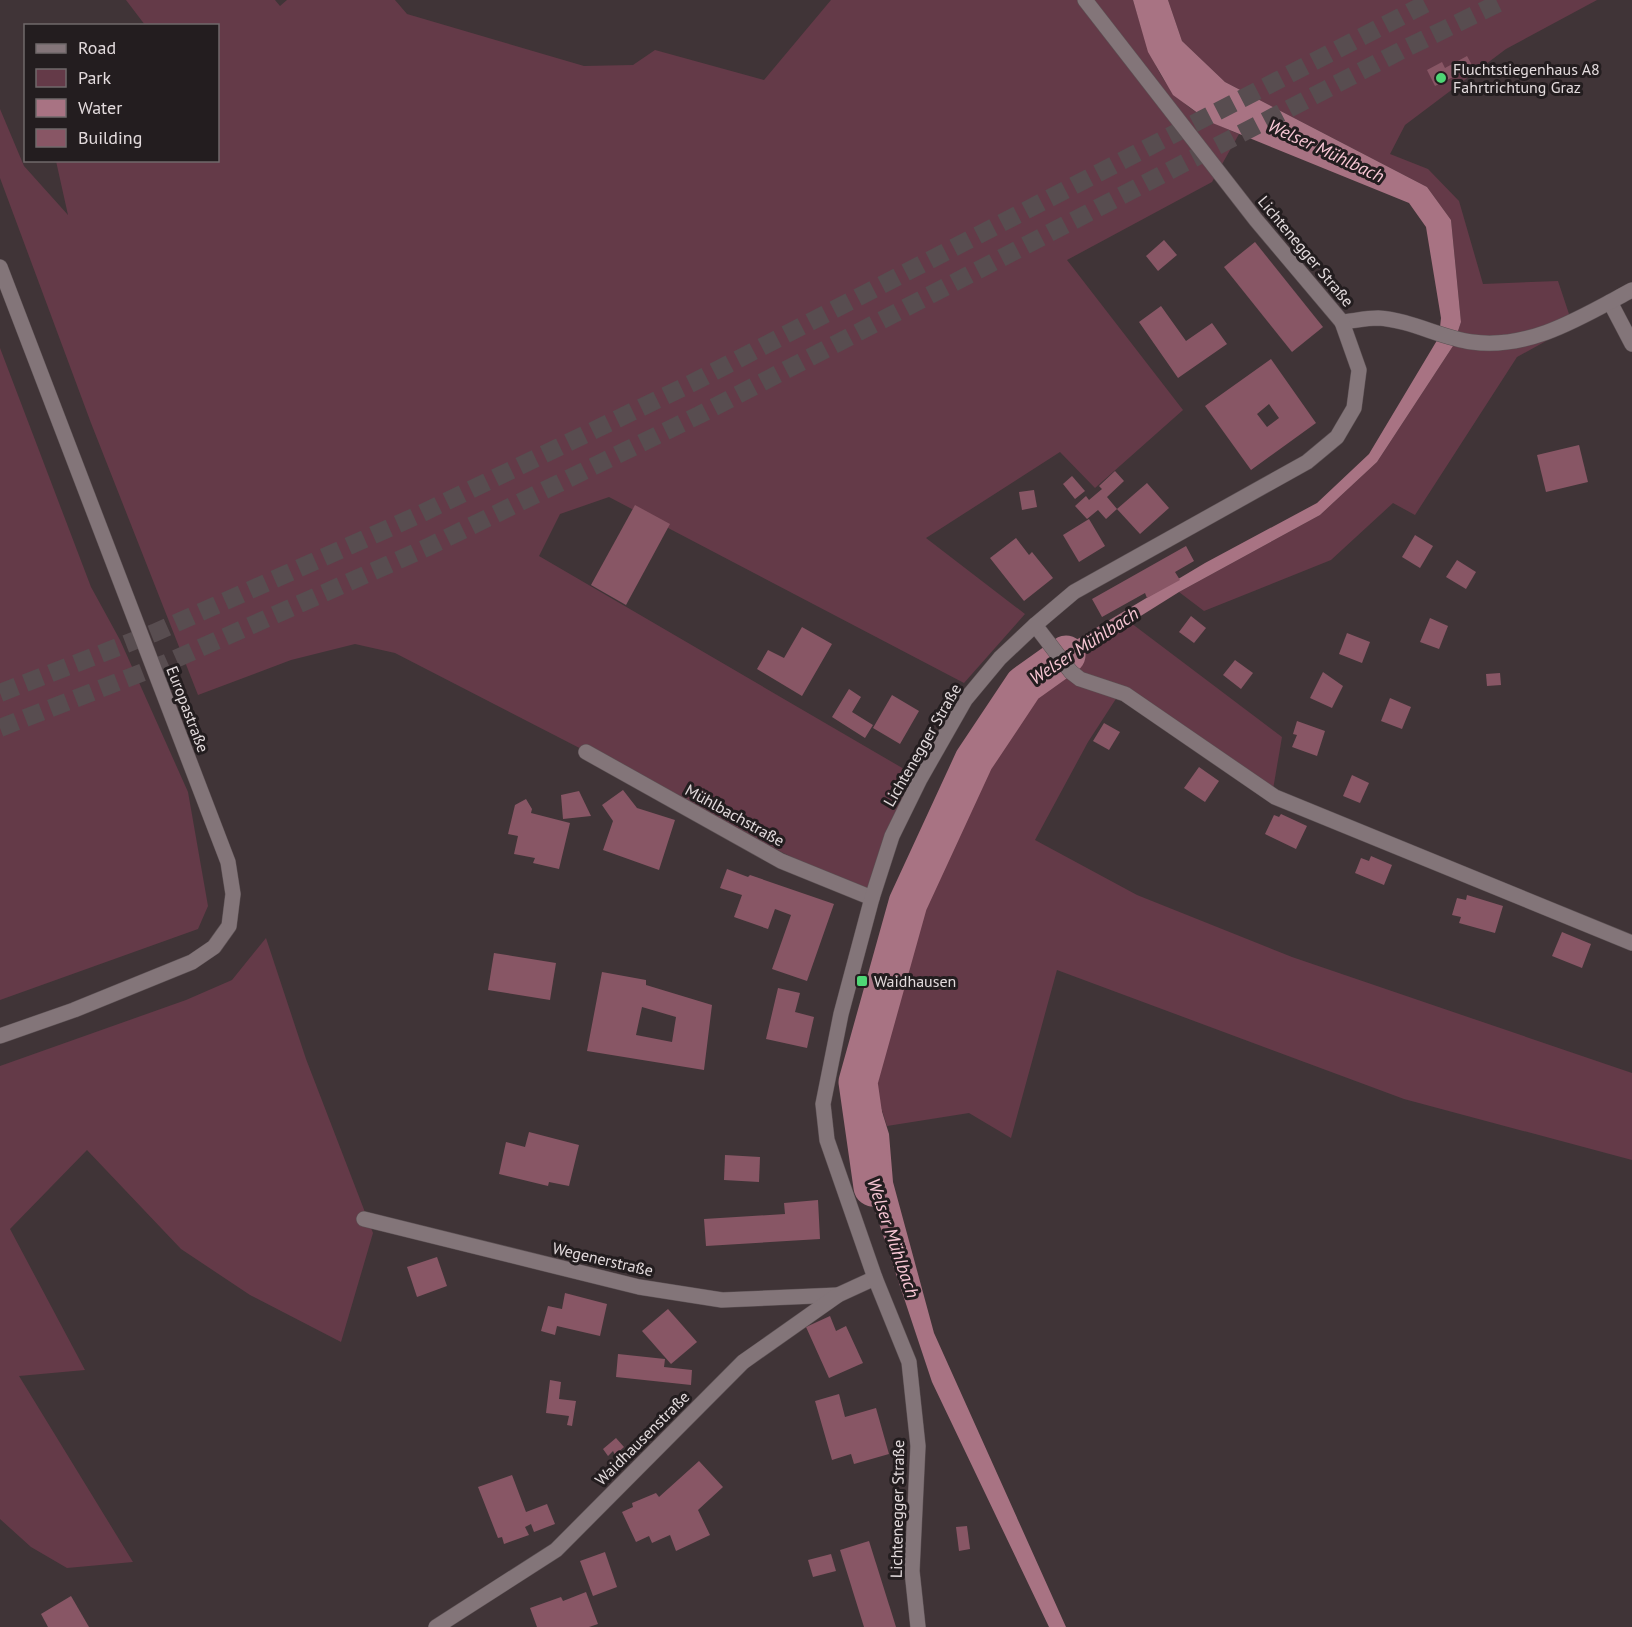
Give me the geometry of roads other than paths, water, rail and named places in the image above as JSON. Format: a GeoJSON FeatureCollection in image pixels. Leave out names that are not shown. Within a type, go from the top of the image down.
{"type":"FeatureCollection","features":[{"type":"Feature","properties":{"kind":"street","name":"Lichtenegger Straße"},"geometry":{"type":"LineString","coordinates":[[918,1627],[912,1571],[918,1446],[909,1362],[875,1278],[827,1140],[824,1104],[841,1014],[872,898],[892,836],[920,779],[965,700],[1000,658],[1074,592],[1307,462],[1337,437],[1354,408],[1359,370],[1342,322],[1256,220],[1085,0]]}},
{"type":"Feature","properties":{"kind":"street","name":"Europastraße"},"geometry":{"type":"LineString","coordinates":[[0,267],[228,862],[233,894],[229,926],[214,947],[192,962],[74,1010],[0,1036]]}},
{"type":"Feature","properties":{"kind":"street"},"geometry":{"type":"LineString","coordinates":[[1342,322],[1378,318],[1472,342],[1498,343],[1528,339],[1564,325],[1632,290]]}},
{"type":"Feature","properties":{"kind":"street"},"geometry":{"type":"LineString","coordinates":[[1610,302],[1632,344]]}},
{"type":"Feature","properties":{"kind":"street"},"geometry":{"type":"LineString","coordinates":[[1035,625],[1071,672],[1080,679],[1125,694],[1275,796],[1632,943]]}},
{"type":"Feature","properties":{"kind":"street","name":"Mühlbachstraße"},"geometry":{"type":"LineString","coordinates":[[586,752],[781,861],[872,898]]}},
{"type":"Feature","properties":{"kind":"street","name":"Wegenerstraße"},"geometry":{"type":"LineString","coordinates":[[363,1219],[651,1289],[722,1300],[838,1295]]}},
{"type":"Feature","properties":{"kind":"street","name":"Waidhausenstraße"},"geometry":{"type":"LineString","coordinates":[[436,1627],[556,1550],[743,1362],[838,1295],[875,1278]]}},
{"type":"Feature","properties":{"kind":"water"},"geometry":{"type":"Polygon","coordinates":[[[1133,0],[1168,0],[1182,41],[1225,82],[1427,187],[1451,220],[1461,322],[1453,346],[1377,462],[1320,515],[1179,592],[1064,664],[1026,694],[979,769],[916,908],[874,1086],[889,1134],[893,1182],[934,1333],[1066,1627],[1049,1627],[932,1382],[872,1202],[858,1082],[908,903],[974,760],[1024,685],[1061,649],[1205,563],[1317,503],[1369,454],[1439,337],[1441,318],[1426,227],[1409,203],[1210,122],[1173,95],[1148,52],[1133,0]]]}},
{"type":"Feature","properties":{"kind":"waterway","name":"Welser Mühlbach"},"geometry":{"type":"LineString","coordinates":[[873,1187],[858,1082],[908,903],[974,760],[1024,685],[1066,655]]}},
{"type":"Feature","properties":{"kind":"tunnel"},"geometry":{"type":"LineString","coordinates":[[0,693],[154,633],[416,516],[692,383],[1433,0]]}},
{"type":"Feature","properties":{"kind":"tunnel"},"geometry":{"type":"LineString","coordinates":[[0,728],[164,664],[428,547],[699,415],[1402,50],[1505,0]]}},
{"type":"Feature","properties":{"kind":"place","name":"Fluchtstiegenhaus A8 Fahrtrichtung Graz"},"geometry":{"type":"Point","coordinates":[1441,78]}},
{"type":"Feature","properties":{"kind":"place","name":"Waidhausen"},"geometry":{"type":"Point","coordinates":[862,981]}}]}
